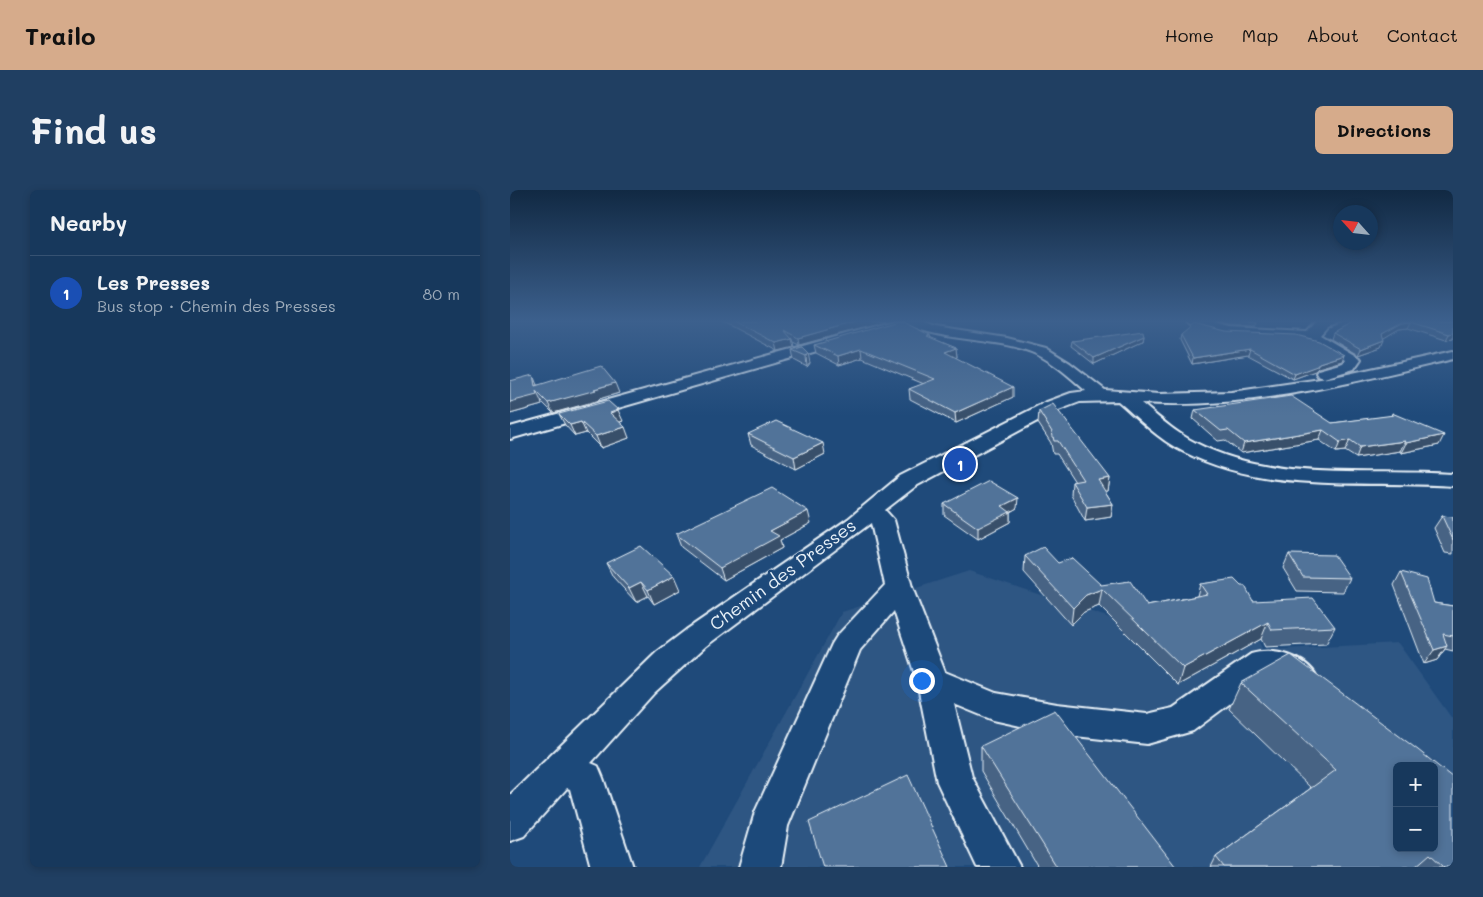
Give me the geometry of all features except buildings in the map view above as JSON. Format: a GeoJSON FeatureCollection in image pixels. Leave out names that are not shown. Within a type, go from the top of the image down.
{"type":"FeatureCollection","features":[{"type":"Feature","properties":{"kind":"street"},"geometry":{"type":"LineString","coordinates":[[510,433],[792,353]]}},
{"type":"Feature","properties":{"kind":"street"},"geometry":{"type":"LineString","coordinates":[[1044,353],[1189,448],[1241,466],[1294,474],[1418,476],[1453,480]]}},
{"type":"Feature","properties":{"kind":"street"},"geometry":{"type":"LineString","coordinates":[[1334,382],[1319,374],[1349,366],[1353,359],[1341,353]]}},
{"type":"Feature","properties":{"kind":"street","name":"Chemin des Presses"},"geometry":{"type":"LineString","coordinates":[[510,822],[643,684],[674,656],[856,524],[908,481],[1032,416],[1077,397],[1231,397],[1334,382],[1453,355]]}},
{"type":"Feature","properties":{"kind":"street"},"geometry":{"type":"LineString","coordinates":[[872,510],[882,520],[899,586],[933,682],[955,782],[999,867]]}},
{"type":"Feature","properties":{"kind":"street"},"geometry":{"type":"LineString","coordinates":[[760,867],[769,826],[847,644],[899,586]]}},
{"type":"Feature","properties":{"kind":"street"},"geometry":{"type":"LineString","coordinates":[[933,682],[993,706],[1058,719],[1147,729],[1181,722],[1262,663],[1288,668],[1328,698]]}},
{"type":"Feature","properties":{"kind":"street"},"geometry":{"type":"LineString","coordinates":[[562,767],[585,778],[612,867]]}},
{"type":"Feature","properties":{"kind":"shaded area"},"geometry":{"type":"Polygon","coordinates":[[[969,571],[1116,620],[1237,599],[1263,650],[1398,643],[1453,720],[1453,867],[700,867],[842,612],[969,571]]]}},
{"type":"Feature","properties":{"kind":"place","name":"Les Presses"},"geometry":{"type":"Point","coordinates":[960,464]}}]}
